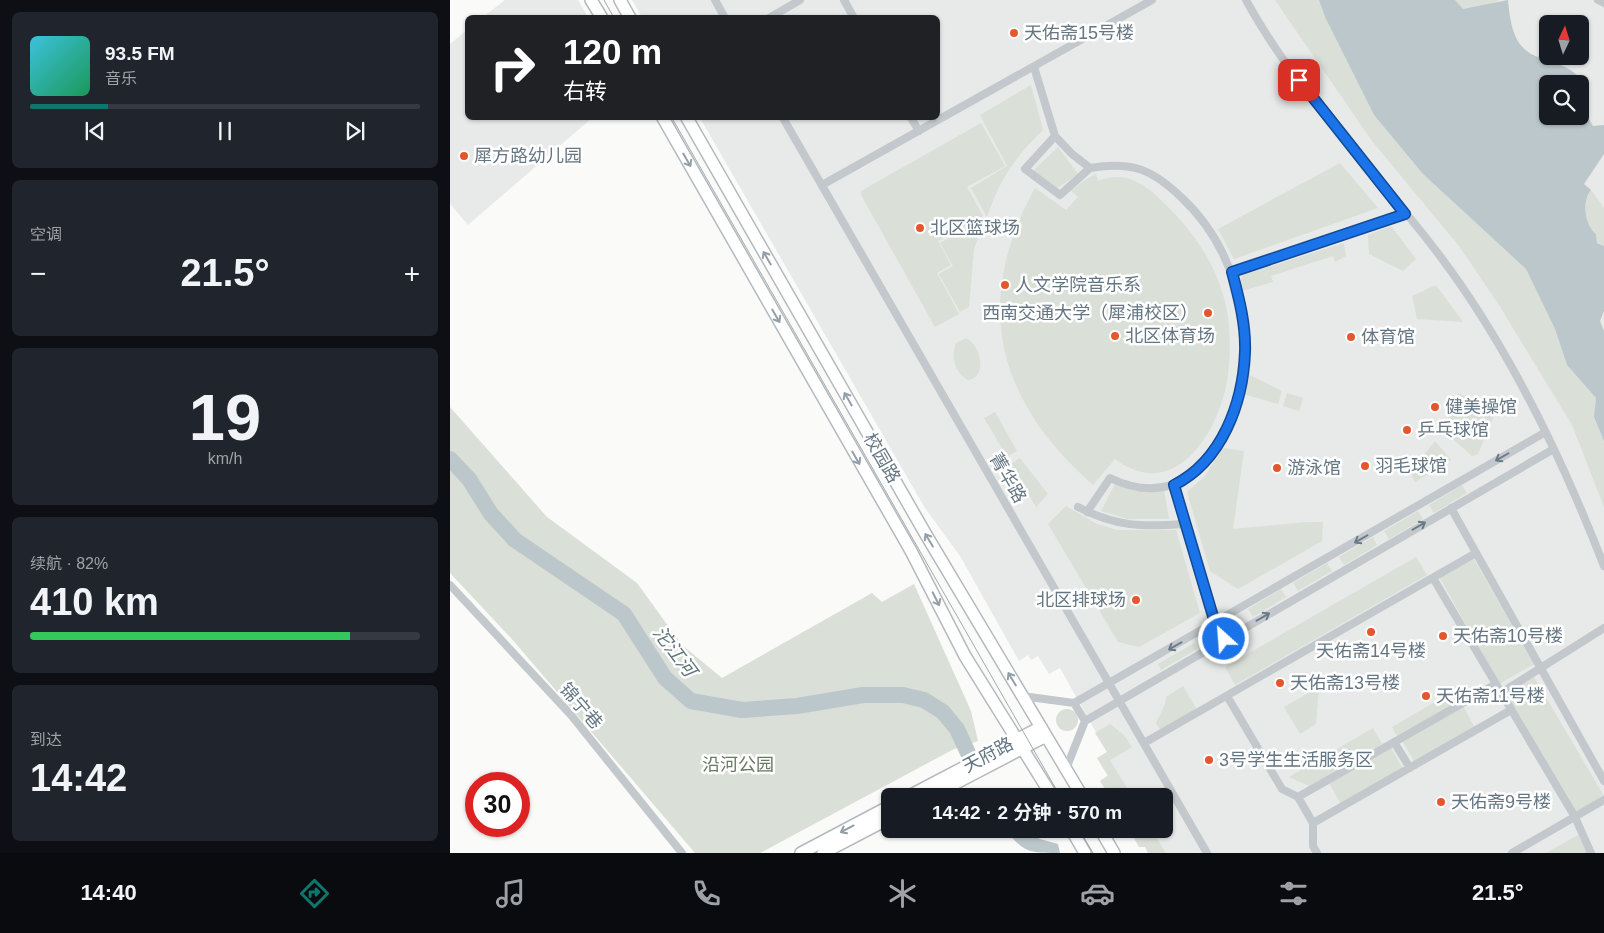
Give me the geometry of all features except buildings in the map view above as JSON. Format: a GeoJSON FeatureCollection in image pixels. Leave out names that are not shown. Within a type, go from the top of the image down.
{"type":"FeatureCollection","features":[{"type":"Feature","properties":{"kind":"street"},"geometry":{"type":"LineString","coordinates":[[591,0],[600,15]]}},
{"type":"Feature","properties":{"kind":"street"},"geometry":{"type":"LineString","coordinates":[[620,0],[628,15]]}},
{"type":"Feature","properties":{"kind":"street"},"geometry":{"type":"LineString","coordinates":[[715,0],[723,15]]}},
{"type":"Feature","properties":{"kind":"street"},"geometry":{"type":"LineString","coordinates":[[780,0],[785,9]]}},
{"type":"Feature","properties":{"kind":"street"},"geometry":{"type":"LineString","coordinates":[[774,15],[800,0]]}},
{"type":"Feature","properties":{"kind":"street"},"geometry":{"type":"LineString","coordinates":[[844,0],[852,15]]}},
{"type":"Feature","properties":{"kind":"street"},"geometry":{"type":"LineString","coordinates":[[940,119],[1141,3],[1152,0]]}},
{"type":"Feature","properties":{"kind":"street"},"geometry":{"type":"LineString","coordinates":[[1246,0],[1268,36],[1315,102],[1440,256],[1482,317],[1530,399],[1604,566]]}},
{"type":"Feature","properties":{"kind":"street"},"geometry":{"type":"LineString","coordinates":[[1598,0],[1604,4]]}},
{"type":"Feature","properties":{"kind":"street"},"geometry":{"type":"LineString","coordinates":[[1034,66],[1055,136],[1072,154],[1090,168]]}},
{"type":"Feature","properties":{"kind":"street","name":"校园路"},"geometry":{"type":"LineString","coordinates":[[664,120],[911,551],[965,656],[1047,788]]}},
{"type":"Feature","properties":{"kind":"street","name":"校园路"},"geometry":{"type":"LineString","coordinates":[[688,120],[925,533],[1077,788]]}},
{"type":"Feature","properties":{"kind":"street","name":"菁华路"},"geometry":{"type":"LineString","coordinates":[[784,120],[1207,853]]}},
{"type":"Feature","properties":{"kind":"street"},"geometry":{"type":"LineString","coordinates":[[912,120],[919,131]]}},
{"type":"Feature","properties":{"kind":"street"},"geometry":{"type":"LineString","coordinates":[[822,185],[938,120]]}},
{"type":"Feature","properties":{"kind":"street"},"geometry":{"type":"LineString","coordinates":[[1055,136],[1025,169],[1060,195],[1090,168],[1123,164],[1145,170],[1167,184],[1197,215],[1219,245],[1232,272],[1243,323],[1245,352],[1235,407],[1225,433],[1207,461],[1198,470],[1174,485],[1143,487],[1128,485],[1110,478],[1087,512]]}},
{"type":"Feature","properties":{"kind":"street"},"geometry":{"type":"LineString","coordinates":[[1232,272],[1405,214]]}},
{"type":"Feature","properties":{"kind":"street"},"geometry":{"type":"LineString","coordinates":[[1022,696],[1074,702],[1544,433]]}},
{"type":"Feature","properties":{"kind":"street"},"geometry":{"type":"LineString","coordinates":[[1066,769],[1086,721],[1224,639],[1552,450]]}},
{"type":"Feature","properties":{"kind":"street"},"geometry":{"type":"LineString","coordinates":[[1174,485],[1215,623],[1224,639]]}},
{"type":"Feature","properties":{"kind":"street"},"geometry":{"type":"LineString","coordinates":[[1078,507],[1110,522],[1125,525],[1144,527],[1185,524]]}},
{"type":"Feature","properties":{"kind":"street"},"geometry":{"type":"LineString","coordinates":[[1450,508],[1604,781]]}},
{"type":"Feature","properties":{"kind":"street"},"geometry":{"type":"LineString","coordinates":[[1144,743],[1476,553]]}},
{"type":"Feature","properties":{"kind":"street"},"geometry":{"type":"LineString","coordinates":[[1433,578],[1575,817],[1591,853]]}},
{"type":"Feature","properties":{"kind":"street","name":"锦宁巷"},"geometry":{"type":"LineString","coordinates":[[450,585],[571,715],[682,853]]}},
{"type":"Feature","properties":{"kind":"street"},"geometry":{"type":"LineString","coordinates":[[1501,693],[1604,628]]}},
{"type":"Feature","properties":{"kind":"street"},"geometry":{"type":"LineString","coordinates":[[1298,797],[1496,684]]}},
{"type":"Feature","properties":{"kind":"street"},"geometry":{"type":"LineString","coordinates":[[1227,696],[1282,789],[1298,797],[1313,823],[1313,846],[1317,853]]}},
{"type":"Feature","properties":{"kind":"street"},"geometry":{"type":"LineString","coordinates":[[1074,702],[1086,721]]}},
{"type":"Feature","properties":{"kind":"street"},"geometry":{"type":"LineString","coordinates":[[1313,823],[1512,710]]}},
{"type":"Feature","properties":{"kind":"street","name":"天府路"},"geometry":{"type":"LineString","coordinates":[[926,788],[1044,732]]}},
{"type":"Feature","properties":{"kind":"street"},"geometry":{"type":"LineString","coordinates":[[1394,742],[1410,768]]}},
{"type":"Feature","properties":{"kind":"street","name":"天府路"},"geometry":{"type":"LineString","coordinates":[[945,788],[1019,745]]}},
{"type":"Feature","properties":{"kind":"street"},"geometry":{"type":"LineString","coordinates":[[1512,853],[1604,800]]}},
{"type":"Feature","properties":{"kind":"street"},"geometry":{"type":"LineString","coordinates":[[801,853],[881,811]]}},
{"type":"Feature","properties":{"kind":"street"},"geometry":{"type":"LineString","coordinates":[[823,853],[881,823]]}},
{"type":"Feature","properties":{"kind":"street"},"geometry":{"type":"LineString","coordinates":[[1076,838],[1085,852]]}},
{"type":"Feature","properties":{"kind":"street"},"geometry":{"type":"LineString","coordinates":[[1105,838],[1114,853]]}},
{"type":"Feature","properties":{"kind":"shaded area"},"geometry":{"type":"Polygon","coordinates":[[[505,0],[578,0],[587,15],[486,15],[505,0]]]}},
{"type":"Feature","properties":{"kind":"shaded area","name":"西南交通大学（犀浦校区）"},"geometry":{"type":"Polygon","coordinates":[[[632,0],[1604,0],[1604,853],[1166,853],[1162,847],[1139,847],[1134,838],[1173,838],[1173,788],[1105,788],[1100,781],[1108,775],[1097,758],[1107,752],[1060,668],[1049,674],[1038,656],[1031,660],[1028,655],[1019,661],[960,556],[925,508],[701,120],[940,120],[940,15],[641,15],[632,0]]]}},
{"type":"Feature","properties":{"kind":"shaded area"},"geometry":{"type":"Polygon","coordinates":[[[1319,0],[1455,0],[1463,9],[1508,0],[1512,25],[1518,41],[1527,51],[1539,57],[1539,65],[1561,65],[1576,75],[1539,75],[1539,125],[1589,125],[1589,120],[1593,126],[1604,125],[1604,154],[1584,184],[1591,190],[1585,207],[1587,219],[1596,234],[1597,243],[1604,246],[1604,311],[1600,321],[1604,331],[1604,441],[1594,417],[1596,398],[1567,365],[1555,329],[1526,269],[1423,174],[1374,115],[1325,17],[1319,0]]]}},
{"type":"Feature","properties":{"kind":"shaded area"},"geometry":{"type":"Polygon","coordinates":[[[465,32],[465,120],[590,120],[468,225],[450,204],[450,44],[465,32]]]}},
{"type":"Feature","properties":{"kind":"shaded area"},"geometry":{"type":"Polygon","coordinates":[[[1012,838],[1038,838],[1058,844],[1060,853],[1034,852],[1017,843],[1012,838]]]}},
{"type":"Feature","properties":{"kind":"green space"},"geometry":{"type":"Polygon","coordinates":[[[1275,0],[1319,0],[1325,17],[1374,115],[1423,174],[1526,269],[1555,329],[1567,365],[1596,398],[1594,417],[1604,441],[1604,507],[1572,425],[1499,305],[1459,246],[1372,141],[1275,0]]]}},
{"type":"Feature","properties":{"kind":"green space"},"geometry":{"type":"Polygon","coordinates":[[[1455,0],[1499,0],[1489,5],[1463,9],[1455,0]]]}},
{"type":"Feature","properties":{"kind":"green space"},"geometry":{"type":"Polygon","coordinates":[[[1031,85],[1043,130],[1024,150],[1009,170],[997,191],[987,217],[971,188],[1007,166],[980,115],[1031,85]]]}},
{"type":"Feature","properties":{"kind":"green space","name":"北区篮球场"},"geometry":{"type":"Polygon","coordinates":[[[981,123],[1005,166],[967,187],[983,216],[938,241],[951,265],[937,273],[959,314],[935,327],[861,195],[861,191],[981,123]]]}},
{"type":"Feature","properties":{"kind":"green space"},"geometry":{"type":"Polygon","coordinates":[[[1058,147],[1078,174],[1056,189],[1032,172],[1058,147]]]}},
{"type":"Feature","properties":{"kind":"green space"},"geometry":{"type":"Polygon","coordinates":[[[1340,163],[1378,208],[1234,259],[1218,229],[1340,163]]]}},
{"type":"Feature","properties":{"kind":"green space","name":"北区体育场"},"geometry":{"type":"Polygon","coordinates":[[[1096,174],[1098,181],[1117,177],[1126,178],[1150,190],[1192,234],[1207,257],[1219,282],[1228,314],[1230,355],[1224,396],[1216,417],[1205,437],[1192,454],[1176,467],[1157,473],[1137,471],[1115,459],[1093,485],[1060,453],[1034,419],[1015,384],[1004,348],[1000,310],[1004,271],[1015,230],[1035,188],[1066,210],[1078,197],[1071,191],[1096,174]]]}},
{"type":"Feature","properties":{"kind":"green space"},"geometry":{"type":"Polygon","coordinates":[[[1591,190],[1604,208],[1604,246],[1597,242],[1596,234],[1587,219],[1585,207],[1591,190]]]}},
{"type":"Feature","properties":{"kind":"green space"},"geometry":{"type":"Polygon","coordinates":[[[985,219],[974,249],[969,307],[960,312],[939,274],[953,266],[940,243],[985,219]]]}},
{"type":"Feature","properties":{"kind":"green space"},"geometry":{"type":"Polygon","coordinates":[[[1391,226],[1416,259],[1403,271],[1369,254],[1368,235],[1391,226]]]}},
{"type":"Feature","properties":{"kind":"green space"},"geometry":{"type":"Polygon","coordinates":[[[1344,243],[1346,256],[1335,262],[1333,256],[1271,276],[1273,282],[1242,291],[1240,287],[1243,275],[1344,243]]]}},
{"type":"Feature","properties":{"kind":"green space"},"geometry":{"type":"Polygon","coordinates":[[[1436,285],[1463,322],[1417,319],[1412,296],[1436,285]]]}},
{"type":"Feature","properties":{"kind":"green space"},"geometry":{"type":"Polygon","coordinates":[[[966,338],[975,347],[980,360],[978,373],[974,378],[968,380],[960,373],[954,359],[956,343],[966,338]]]}},
{"type":"Feature","properties":{"kind":"green space"},"geometry":{"type":"Polygon","coordinates":[[[1248,374],[1282,391],[1278,404],[1243,394],[1248,374]]]}},
{"type":"Feature","properties":{"kind":"green space"},"geometry":{"type":"Polygon","coordinates":[[[1287,393],[1303,398],[1299,411],[1283,406],[1287,393]]]}},
{"type":"Feature","properties":{"kind":"green space"},"geometry":{"type":"Polygon","coordinates":[[[1458,393],[1496,411],[1478,454],[1472,456],[1443,430],[1458,393]]]}},
{"type":"Feature","properties":{"kind":"green space","name":"沿河公园"},"geometry":{"type":"Polygon","coordinates":[[[450,407],[547,517],[637,583],[682,645],[722,678],[872,593],[882,602],[914,584],[971,711],[978,741],[954,749],[760,853],[695,853],[511,638],[450,573],[450,407]]]}},
{"type":"Feature","properties":{"kind":"green space"},"geometry":{"type":"Polygon","coordinates":[[[995,412],[1017,451],[1007,457],[984,418],[995,412]]]}},
{"type":"Feature","properties":{"kind":"green space"},"geometry":{"type":"Polygon","coordinates":[[[1435,441],[1451,460],[1415,482],[1410,472],[1435,441]]]}},
{"type":"Feature","properties":{"kind":"green space"},"geometry":{"type":"Polygon","coordinates":[[[1223,448],[1244,451],[1233,529],[1323,522],[1322,541],[1238,589],[1210,571],[1187,492],[1204,477],[1223,448]]]}},
{"type":"Feature","properties":{"kind":"green space"},"geometry":{"type":"Polygon","coordinates":[[[1020,458],[1048,494],[1036,507],[1011,464],[1020,458]]]}},
{"type":"Feature","properties":{"kind":"green space"},"geometry":{"type":"Polygon","coordinates":[[[1115,484],[1133,489],[1164,490],[1169,519],[1128,519],[1101,511],[1115,484]]]}},
{"type":"Feature","properties":{"kind":"green space"},"geometry":{"type":"Polygon","coordinates":[[[1462,485],[1467,493],[1434,513],[1429,505],[1462,485]]]}},
{"type":"Feature","properties":{"kind":"green space"},"geometry":{"type":"Polygon","coordinates":[[[1066,506],[1097,524],[1117,530],[1176,530],[1200,613],[1139,647],[1118,642],[1048,524],[1066,506]]]}},
{"type":"Feature","properties":{"kind":"green space"},"geometry":{"type":"Polygon","coordinates":[[[1418,511],[1423,519],[1389,539],[1384,531],[1418,511]]]}},
{"type":"Feature","properties":{"kind":"green space"},"geometry":{"type":"Polygon","coordinates":[[[1373,537],[1377,545],[1344,565],[1339,557],[1373,537]]]}},
{"type":"Feature","properties":{"kind":"green space"},"geometry":{"type":"Polygon","coordinates":[[[1416,557],[1427,575],[1235,685],[1225,667],[1416,557]]]}},
{"type":"Feature","properties":{"kind":"green space"},"geometry":{"type":"Polygon","coordinates":[[[1474,559],[1534,664],[1499,684],[1440,578],[1474,559]]]}},
{"type":"Feature","properties":{"kind":"green space"},"geometry":{"type":"Polygon","coordinates":[[[1327,563],[1332,571],[1298,591],[1293,583],[1327,563]]]}},
{"type":"Feature","properties":{"kind":"green space"},"geometry":{"type":"Polygon","coordinates":[[[1281,589],[1286,597],[1253,617],[1248,609],[1281,589]]]}},
{"type":"Feature","properties":{"kind":"green space"},"geometry":{"type":"Polygon","coordinates":[[[1194,643],[1197,649],[1161,670],[1158,664],[1194,643]]]}},
{"type":"Feature","properties":{"kind":"green space"},"geometry":{"type":"Polygon","coordinates":[[[1534,677],[1604,796],[1575,814],[1504,695],[1534,677]]]}},
{"type":"Feature","properties":{"kind":"green space"},"geometry":{"type":"Polygon","coordinates":[[[1183,686],[1197,710],[1161,731],[1156,723],[1165,704],[1166,697],[1183,686]]]}},
{"type":"Feature","properties":{"kind":"green space"},"geometry":{"type":"Polygon","coordinates":[[[1319,687],[1316,724],[1300,734],[1284,707],[1319,687]]]}},
{"type":"Feature","properties":{"kind":"green space"},"geometry":{"type":"Polygon","coordinates":[[[1449,694],[1455,703],[1397,736],[1392,727],[1449,694]]]}},
{"type":"Feature","properties":{"kind":"green space"},"geometry":{"type":"Polygon","coordinates":[[[1463,706],[1475,728],[1415,762],[1402,741],[1463,706]]]}},
{"type":"Feature","properties":{"kind":"green space"},"geometry":{"type":"Polygon","coordinates":[[[1067,709],[1077,716],[1078,720],[1071,730],[1067,731],[1057,724],[1056,720],[1063,710],[1067,709]]]}},
{"type":"Feature","properties":{"kind":"green space"},"geometry":{"type":"Polygon","coordinates":[[[1110,724],[1124,735],[1132,747],[1110,760],[1127,788],[1105,788],[1100,781],[1108,776],[1097,758],[1107,752],[1095,733],[1110,724]]]}},
{"type":"Feature","properties":{"kind":"green space"},"geometry":{"type":"Polygon","coordinates":[[[1373,728],[1382,744],[1309,786],[1289,777],[1373,728]]]}},
{"type":"Feature","properties":{"kind":"green space"},"geometry":{"type":"Polygon","coordinates":[[[1391,748],[1403,769],[1341,804],[1329,783],[1391,748]]]}},
{"type":"Feature","properties":{"kind":"green space"},"geometry":{"type":"Polygon","coordinates":[[[1578,835],[1588,853],[1546,853],[1578,835]]]}},
{"type":"Feature","properties":{"kind":"green space"},"geometry":{"type":"Polygon","coordinates":[[[1134,838],[1157,838],[1166,853],[1148,853],[1145,847],[1139,847],[1134,838]]]}},
{"type":"Feature","properties":{"kind":"waterway","name":"沱江河"},"geometry":{"type":"LineString","coordinates":[[450,459],[469,479],[491,514],[515,540],[624,614],[665,678],[691,701],[742,710],[797,706],[863,695],[903,695],[924,700],[943,712],[957,729],[968,753]]}},
{"type":"Feature","properties":{"kind":"tram line"},"geometry":{"type":"LineString","coordinates":[[604,0],[612,15]]}},
{"type":"Feature","properties":{"kind":"tram line"},"geometry":{"type":"LineString","coordinates":[[673,120],[1055,788]]}},
{"type":"Feature","properties":{"kind":"tram line"},"geometry":{"type":"LineString","coordinates":[[1084,838],[1093,853]]}},
{"type":"Feature","properties":{"kind":"place","name":"天佑斋15号楼"},"geometry":{"type":"Point","coordinates":[1014,33]}},
{"type":"Feature","properties":{"kind":"place","name":"犀方路幼儿园"},"geometry":{"type":"Point","coordinates":[464,156]}},
{"type":"Feature","properties":{"kind":"place","name":"北区篮球场"},"geometry":{"type":"Point","coordinates":[920,228]}},
{"type":"Feature","properties":{"kind":"place","name":"人文学院音乐系"},"geometry":{"type":"Point","coordinates":[1005,285]}},
{"type":"Feature","properties":{"kind":"place","name":"西南交通大学（犀浦校区）"},"geometry":{"type":"Point","coordinates":[1208,313]}},
{"type":"Feature","properties":{"kind":"place","name":"北区体育场"},"geometry":{"type":"Point","coordinates":[1115,336]}},
{"type":"Feature","properties":{"kind":"place","name":"体育馆"},"geometry":{"type":"Point","coordinates":[1351,337]}},
{"type":"Feature","properties":{"kind":"place","name":"健美操馆"},"geometry":{"type":"Point","coordinates":[1435,407]}},
{"type":"Feature","properties":{"kind":"place","name":"乒乓球馆"},"geometry":{"type":"Point","coordinates":[1407,430]}},
{"type":"Feature","properties":{"kind":"place","name":"羽毛球馆"},"geometry":{"type":"Point","coordinates":[1365,466]}},
{"type":"Feature","properties":{"kind":"place","name":"游泳馆"},"geometry":{"type":"Point","coordinates":[1277,468]}},
{"type":"Feature","properties":{"kind":"place","name":"北区排球场"},"geometry":{"type":"Point","coordinates":[1136,600]}},
{"type":"Feature","properties":{"kind":"place","name":"天佑斋14号楼"},"geometry":{"type":"Point","coordinates":[1371,632]}},
{"type":"Feature","properties":{"kind":"place","name":"天佑斋10号楼"},"geometry":{"type":"Point","coordinates":[1443,636]}},
{"type":"Feature","properties":{"kind":"place","name":"天佑斋13号楼"},"geometry":{"type":"Point","coordinates":[1280,683]}},
{"type":"Feature","properties":{"kind":"place","name":"天佑斋11号楼"},"geometry":{"type":"Point","coordinates":[1426,696]}},
{"type":"Feature","properties":{"kind":"place","name":"3号学生生活服务区"},"geometry":{"type":"Point","coordinates":[1209,760]}},
{"type":"Feature","properties":{"kind":"place","name":"天佑斋9号楼"},"geometry":{"type":"Point","coordinates":[1441,802]}},
{"type":"Feature","properties":{"kind":"route"},"geometry":{"type":"LineString","coordinates":[[1224,639],[1215,623],[1174,485],[1186,479],[1207,461],[1220,443],[1235,407],[1245,352],[1243,323],[1232,272],[1405,214],[1331,124],[1299,80]]}}]}
